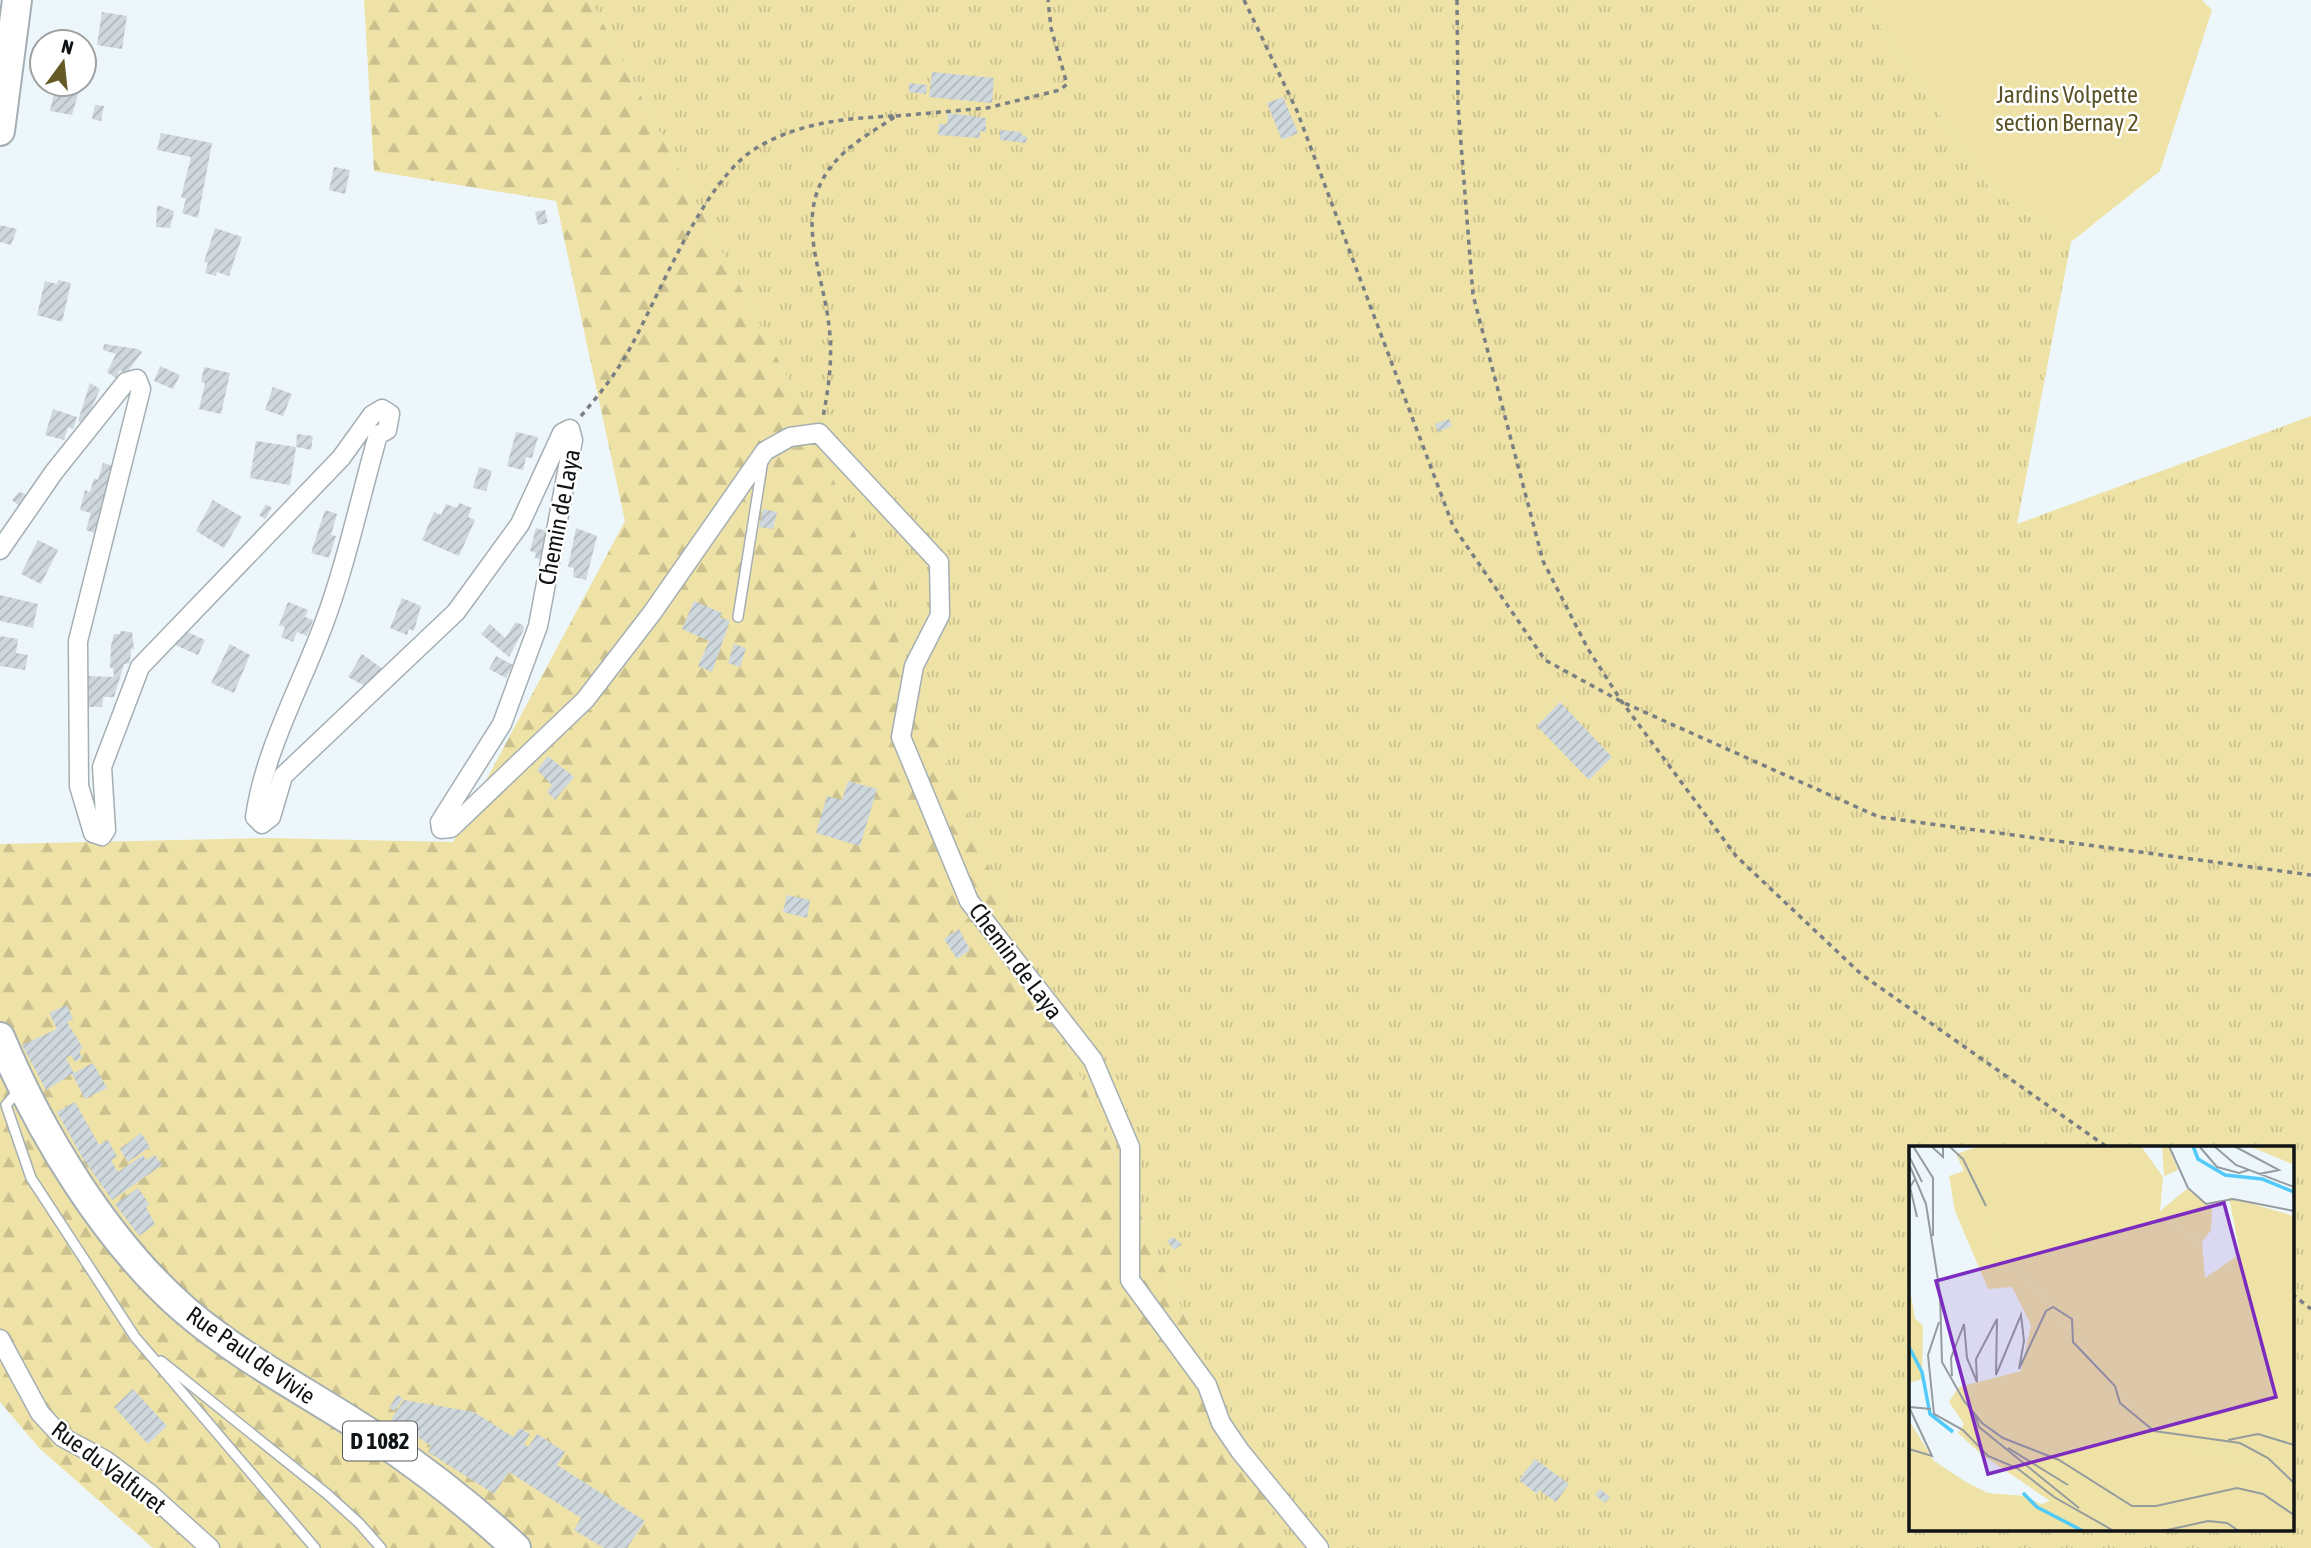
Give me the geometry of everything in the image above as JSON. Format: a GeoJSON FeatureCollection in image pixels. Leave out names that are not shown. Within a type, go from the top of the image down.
{"type":"FeatureCollection","features":[{"type":"Feature","properties":{"kind":"main road"},"geometry":{"type":"LineString","coordinates":[[0,131],[17,0]]}},
{"type":"Feature","properties":{"kind":"main road","name":"Rue Paul de Vivie"},"geometry":{"type":"LineString","coordinates":[[0,1037],[41,1123],[92,1202],[152,1277],[184,1309],[235,1347],[425,1472],[516,1548]]}},
{"type":"Feature","properties":{"kind":"street","name":"Chemin de Laya"},"geometry":{"type":"LineString","coordinates":[[0,550],[54,472],[126,382],[137,379],[141,389],[78,641],[79,786],[93,833],[102,836],[106,830],[102,767],[140,667],[341,458],[372,415],[382,409],[390,414],[387,430],[378,435],[323,625],[285,713],[260,787],[255,817],[262,824],[271,817],[283,776],[456,612],[520,524],[562,433],[570,429],[573,440],[538,626],[502,724],[440,822],[441,829],[451,828],[585,700],[652,613],[765,451],[790,436],[819,433],[939,562],[940,615],[914,666],[901,737],[969,901],[1093,1060],[1130,1147],[1130,1280],[1206,1385],[1221,1423],[1240,1451],[1319,1548]]}},
{"type":"Feature","properties":{"kind":"street","name":"Rue du Valfuret"},"geometry":{"type":"LineString","coordinates":[[0,1339],[40,1413],[62,1437],[105,1460],[210,1548]]}},
{"type":"Feature","properties":{"kind":"lane"},"geometry":{"type":"LineString","coordinates":[[738,617],[765,451]]}},
{"type":"Feature","properties":{"kind":"lane"},"geometry":{"type":"LineString","coordinates":[[23,1086],[6,1105],[31,1178],[135,1337],[315,1548]]}},
{"type":"Feature","properties":{"kind":"lane"},"geometry":{"type":"LineString","coordinates":[[148,1353],[181,1375],[327,1494],[359,1523],[381,1548]]}},
{"type":"Feature","properties":{"kind":"path"},"geometry":{"type":"LineString","coordinates":[[570,429],[606,387],[619,367],[709,200],[737,164],[756,148],[807,126],[842,118],[987,108],[1060,90],[1067,84],[1051,28],[1048,0]]}},
{"type":"Feature","properties":{"kind":"path"},"geometry":{"type":"LineString","coordinates":[[1244,0],[1297,111],[1453,526],[1545,660],[1622,702],[1879,817],[2311,875]]}},
{"type":"Feature","properties":{"kind":"path"},"geometry":{"type":"LineString","coordinates":[[1457,0],[1458,106],[1473,295],[1543,561],[1588,649],[1622,702],[1736,856],[1861,974],[2106,1146]]}},
{"type":"Feature","properties":{"kind":"path"},"geometry":{"type":"LineString","coordinates":[[819,433],[829,386],[831,354],[825,300],[811,247],[811,222],[815,203],[825,178],[846,150],[896,116]]}},
{"type":"Feature","properties":{"kind":"path"},"geometry":{"type":"LineString","coordinates":[[2294,1296],[2311,1310]]}},
{"type":"Feature","properties":{"kind":"green space"},"geometry":{"type":"Polygon","coordinates":[[[364,0],[591,0],[810,421],[1003,901],[1287,1548],[153,1548],[40,1449],[0,1402],[0,844],[267,838],[453,842],[625,521],[556,201],[374,171],[364,0]]]}},
{"type":"Feature","properties":{"kind":"green space"},"geometry":{"type":"Polygon","coordinates":[[[591,0],[1862,0],[1991,190],[2071,242],[2017,524],[2311,416],[2311,1548],[1287,1548],[1003,901],[810,421],[591,0]]]}},
{"type":"Feature","properties":{"kind":"green space","name":"Jardins Volpette section Bernay 2"},"geometry":{"type":"Polygon","coordinates":[[[1862,0],[2202,0],[2212,10],[2160,171],[2071,242],[1991,190],[1862,0]]]}},
{"type":"Feature","properties":{"kind":"building"},"geometry":{"type":"Polygon","coordinates":[[[102,12],[127,16],[122,49],[98,45],[102,12]]]}},
{"type":"Feature","properties":{"kind":"building"},"geometry":{"type":"Polygon","coordinates":[[[932,72],[994,78],[992,103],[929,97],[932,72]]]}},
{"type":"Feature","properties":{"kind":"building"},"geometry":{"type":"Polygon","coordinates":[[[909,83],[927,85],[926,94],[909,92],[909,83]]]}},
{"type":"Feature","properties":{"kind":"building"},"geometry":{"type":"Polygon","coordinates":[[[1283,97],[1298,133],[1282,140],[1267,103],[1283,97]]]}},
{"type":"Feature","properties":{"kind":"building"},"geometry":{"type":"Polygon","coordinates":[[[53,98],[77,98],[72,115],[50,111],[53,98]]]}},
{"type":"Feature","properties":{"kind":"building"},"geometry":{"type":"Polygon","coordinates":[[[95,105],[104,106],[101,121],[92,119],[95,105]]]}},
{"type":"Feature","properties":{"kind":"building"},"geometry":{"type":"Polygon","coordinates":[[[948,113],[986,118],[986,132],[980,131],[980,138],[938,135],[939,124],[947,124],[948,113]]]}},
{"type":"Feature","properties":{"kind":"building"},"geometry":{"type":"Polygon","coordinates":[[[1000,130],[1022,132],[1021,135],[1027,136],[1026,143],[1000,140],[1000,130]]]}},
{"type":"Feature","properties":{"kind":"building"},"geometry":{"type":"Polygon","coordinates":[[[161,133],[212,143],[198,218],[182,213],[186,199],[181,197],[191,157],[157,150],[161,133]]]}},
{"type":"Feature","properties":{"kind":"building"},"geometry":{"type":"Polygon","coordinates":[[[334,167],[350,170],[345,194],[329,190],[334,167]]]}},
{"type":"Feature","properties":{"kind":"building"},"geometry":{"type":"Polygon","coordinates":[[[157,205],[174,211],[170,228],[156,227],[157,205]]]}},
{"type":"Feature","properties":{"kind":"building"},"geometry":{"type":"Polygon","coordinates":[[[545,210],[548,223],[538,225],[535,212],[545,210]]]}},
{"type":"Feature","properties":{"kind":"building"},"geometry":{"type":"Polygon","coordinates":[[[0,225],[17,229],[11,245],[0,242],[0,225]]]}},
{"type":"Feature","properties":{"kind":"building"},"geometry":{"type":"Polygon","coordinates":[[[215,228],[242,237],[229,276],[217,272],[216,276],[205,273],[208,263],[204,262],[215,228]]]}},
{"type":"Feature","properties":{"kind":"building"},"geometry":{"type":"Polygon","coordinates":[[[58,280],[71,283],[62,322],[37,315],[45,281],[57,284],[58,280]]]}},
{"type":"Feature","properties":{"kind":"building"},"geometry":{"type":"Polygon","coordinates":[[[104,344],[138,349],[142,352],[126,374],[120,370],[116,378],[107,372],[116,354],[103,350],[104,344]]]}},
{"type":"Feature","properties":{"kind":"building"},"geometry":{"type":"Polygon","coordinates":[[[160,366],[180,375],[173,389],[154,381],[160,366]]]}},
{"type":"Feature","properties":{"kind":"building"},"geometry":{"type":"Polygon","coordinates":[[[204,367],[230,373],[221,414],[199,409],[205,383],[201,382],[204,367]]]}},
{"type":"Feature","properties":{"kind":"building"},"geometry":{"type":"Polygon","coordinates":[[[90,383],[100,389],[92,407],[99,407],[86,424],[78,421],[90,383]]]}},
{"type":"Feature","properties":{"kind":"building"},"geometry":{"type":"Polygon","coordinates":[[[273,387],[292,394],[283,416],[265,410],[273,387]]]}},
{"type":"Feature","properties":{"kind":"building"},"geometry":{"type":"Polygon","coordinates":[[[53,409],[77,417],[73,429],[68,427],[64,440],[45,435],[53,409]]]}},
{"type":"Feature","properties":{"kind":"building"},"geometry":{"type":"Polygon","coordinates":[[[1449,419],[1452,426],[1438,432],[1435,424],[1449,419]]]}},
{"type":"Feature","properties":{"kind":"building"},"geometry":{"type":"Polygon","coordinates":[[[516,432],[538,437],[532,458],[526,457],[523,470],[507,466],[516,432]]]}},
{"type":"Feature","properties":{"kind":"building"},"geometry":{"type":"Polygon","coordinates":[[[297,434],[313,436],[311,450],[296,447],[297,434]]]}},
{"type":"Feature","properties":{"kind":"building"},"geometry":{"type":"Polygon","coordinates":[[[256,441],[296,447],[290,485],[250,478],[256,441]]]}},
{"type":"Feature","properties":{"kind":"building"},"geometry":{"type":"Polygon","coordinates":[[[103,463],[114,466],[94,533],[86,530],[91,513],[80,510],[85,490],[90,492],[94,478],[98,480],[103,463]]]}},
{"type":"Feature","properties":{"kind":"building"},"geometry":{"type":"Polygon","coordinates":[[[479,467],[492,471],[486,491],[473,488],[479,467]]]}},
{"type":"Feature","properties":{"kind":"building"},"geometry":{"type":"Polygon","coordinates":[[[19,492],[30,496],[22,508],[12,500],[19,492]]]}},
{"type":"Feature","properties":{"kind":"building"},"geometry":{"type":"Polygon","coordinates":[[[213,500],[242,517],[224,548],[196,531],[213,500]]]}},
{"type":"Feature","properties":{"kind":"building"},"geometry":{"type":"Polygon","coordinates":[[[459,503],[472,508],[468,517],[475,520],[459,556],[422,540],[434,512],[441,515],[446,504],[457,508],[459,503]]]}},
{"type":"Feature","properties":{"kind":"building"},"geometry":{"type":"Polygon","coordinates":[[[266,504],[272,508],[265,519],[259,515],[266,504]]]}},
{"type":"Feature","properties":{"kind":"building"},"geometry":{"type":"Polygon","coordinates":[[[763,509],[777,512],[773,529],[759,527],[763,509]]]}},
{"type":"Feature","properties":{"kind":"building"},"geometry":{"type":"Polygon","coordinates":[[[325,510],[337,514],[331,535],[336,536],[329,558],[311,553],[325,510]]]}},
{"type":"Feature","properties":{"kind":"building"},"geometry":{"type":"Polygon","coordinates":[[[536,528],[550,532],[542,560],[535,558],[536,553],[530,551],[536,528]]]}},
{"type":"Feature","properties":{"kind":"building"},"geometry":{"type":"Polygon","coordinates":[[[576,528],[597,536],[586,580],[573,577],[574,568],[568,567],[576,528]]]}},
{"type":"Feature","properties":{"kind":"building"},"geometry":{"type":"Polygon","coordinates":[[[38,540],[58,550],[41,584],[21,574],[38,540]]]}},
{"type":"Feature","properties":{"kind":"building"},"geometry":{"type":"Polygon","coordinates":[[[0,595],[38,604],[33,628],[0,621],[0,595]]]}},
{"type":"Feature","properties":{"kind":"building"},"geometry":{"type":"Polygon","coordinates":[[[402,598],[421,606],[414,631],[409,629],[407,635],[390,628],[402,598]]]}},
{"type":"Feature","properties":{"kind":"building"},"geometry":{"type":"Polygon","coordinates":[[[694,601],[722,613],[720,617],[730,621],[712,672],[698,666],[709,641],[682,629],[694,601]]]}},
{"type":"Feature","properties":{"kind":"building"},"geometry":{"type":"Polygon","coordinates":[[[288,602],[308,610],[305,617],[313,620],[307,636],[297,632],[293,642],[281,637],[285,627],[279,625],[288,602]]]}},
{"type":"Feature","properties":{"kind":"building"},"geometry":{"type":"Polygon","coordinates":[[[516,622],[524,626],[523,631],[509,657],[481,634],[490,624],[505,638],[516,622]]]}},
{"type":"Feature","properties":{"kind":"building"},"geometry":{"type":"Polygon","coordinates":[[[183,630],[205,640],[198,655],[175,645],[183,630]]]}},
{"type":"Feature","properties":{"kind":"building"},"geometry":{"type":"Polygon","coordinates":[[[120,631],[132,632],[134,649],[131,649],[130,663],[124,664],[114,697],[103,697],[102,707],[88,707],[88,676],[114,677],[113,668],[110,668],[111,646],[114,634],[120,634],[120,631]]]}},
{"type":"Feature","properties":{"kind":"building"},"geometry":{"type":"Polygon","coordinates":[[[0,636],[18,639],[16,653],[28,655],[25,670],[0,666],[0,636]]]}},
{"type":"Feature","properties":{"kind":"building"},"geometry":{"type":"Polygon","coordinates":[[[230,644],[250,655],[234,693],[211,683],[230,644]]]}},
{"type":"Feature","properties":{"kind":"building"},"geometry":{"type":"Polygon","coordinates":[[[734,644],[746,648],[740,667],[728,663],[734,644]]]}},
{"type":"Feature","properties":{"kind":"building"},"geometry":{"type":"Polygon","coordinates":[[[362,654],[384,670],[367,687],[348,677],[362,654]]]}},
{"type":"Feature","properties":{"kind":"building"},"geometry":{"type":"Polygon","coordinates":[[[496,656],[513,665],[506,678],[489,669],[496,656]]]}},
{"type":"Feature","properties":{"kind":"building"},"geometry":{"type":"Polygon","coordinates":[[[1560,702],[1612,757],[1589,780],[1537,726],[1560,702]]]}},
{"type":"Feature","properties":{"kind":"building"},"geometry":{"type":"Polygon","coordinates":[[[548,756],[574,777],[555,800],[547,792],[552,785],[537,770],[548,756]]]}},
{"type":"Feature","properties":{"kind":"building"},"geometry":{"type":"Polygon","coordinates":[[[848,781],[877,789],[860,846],[816,833],[827,796],[842,800],[848,781]]]}},
{"type":"Feature","properties":{"kind":"building"},"geometry":{"type":"Polygon","coordinates":[[[787,895],[810,900],[807,918],[783,912],[787,895]]]}},
{"type":"Feature","properties":{"kind":"building"},"geometry":{"type":"Polygon","coordinates":[[[959,929],[970,950],[957,959],[944,939],[959,929]]]}},
{"type":"Feature","properties":{"kind":"building"},"geometry":{"type":"Polygon","coordinates":[[[67,1005],[73,1019],[67,1022],[83,1048],[79,1051],[82,1058],[75,1062],[71,1055],[66,1058],[74,1073],[93,1063],[107,1088],[85,1099],[72,1074],[46,1090],[22,1045],[57,1029],[49,1013],[67,1005]]]}},
{"type":"Feature","properties":{"kind":"building"},"geometry":{"type":"Polygon","coordinates":[[[75,1102],[99,1145],[108,1140],[117,1157],[111,1160],[118,1172],[143,1155],[146,1160],[155,1155],[162,1165],[112,1200],[82,1157],[57,1112],[75,1102]]]}},
{"type":"Feature","properties":{"kind":"building"},"geometry":{"type":"Polygon","coordinates":[[[141,1133],[150,1147],[128,1162],[120,1149],[141,1133]]]}},
{"type":"Feature","properties":{"kind":"building"},"geometry":{"type":"Polygon","coordinates":[[[138,1188],[149,1204],[146,1207],[155,1224],[139,1236],[115,1204],[138,1188]]]}},
{"type":"Feature","properties":{"kind":"building"},"geometry":{"type":"Polygon","coordinates":[[[1173,1237],[1182,1244],[1174,1250],[1167,1241],[1173,1237]]]}},
{"type":"Feature","properties":{"kind":"building"},"geometry":{"type":"Polygon","coordinates":[[[133,1389],[167,1426],[148,1444],[114,1407],[133,1389]]]}},
{"type":"Feature","properties":{"kind":"building"},"geometry":{"type":"Polygon","coordinates":[[[397,1395],[403,1398],[395,1411],[389,1408],[397,1395]]]}},
{"type":"Feature","properties":{"kind":"building"},"geometry":{"type":"Polygon","coordinates":[[[404,1400],[474,1412],[513,1437],[520,1428],[530,1434],[524,1444],[528,1447],[537,1434],[565,1452],[557,1465],[645,1521],[627,1548],[604,1548],[574,1530],[581,1518],[509,1472],[494,1494],[428,1452],[431,1446],[391,1420],[404,1400]]]}},
{"type":"Feature","properties":{"kind":"building"},"geometry":{"type":"Polygon","coordinates":[[[1535,1459],[1569,1484],[1556,1502],[1539,1490],[1537,1494],[1519,1480],[1535,1459]]]}},
{"type":"Feature","properties":{"kind":"building"},"geometry":{"type":"Polygon","coordinates":[[[1600,1489],[1610,1497],[1605,1503],[1595,1495],[1600,1489]]]}}]}
